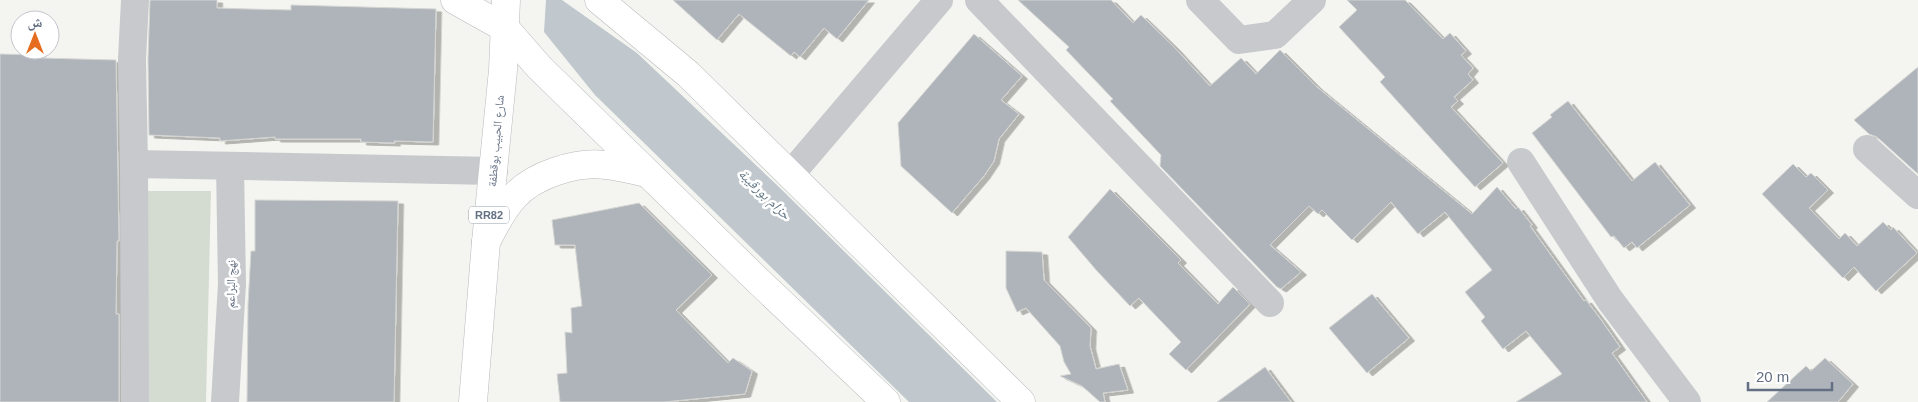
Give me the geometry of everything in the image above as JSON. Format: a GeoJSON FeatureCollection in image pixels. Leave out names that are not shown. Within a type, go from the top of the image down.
{"type":"FeatureCollection","features":[{"type":"Feature","properties":{"kind":"main road"},"geometry":{"type":"LineString","coordinates":[[455,0],[505,28],[539,67],[886,402]]}},
{"type":"Feature","properties":{"kind":"main road","name":"RR82"},"geometry":{"type":"LineString","coordinates":[[505,28],[506,0]]}},
{"type":"Feature","properties":{"kind":"main road"},"geometry":{"type":"LineString","coordinates":[[599,0],[688,74],[1021,402]]}},
{"type":"Feature","properties":{"kind":"main road","name":"شارع الحبيب بوقطفة"},"geometry":{"type":"LineString","coordinates":[[473,402],[503,70],[505,28]]}},
{"type":"Feature","properties":{"kind":"main road"},"geometry":{"type":"LineString","coordinates":[[486,242],[506,207],[516,195],[543,176],[564,169],[604,164],[647,173]]}},
{"type":"Feature","properties":{"kind":"street"},"geometry":{"type":"LineString","coordinates":[[135,402],[132,59],[136,0]]}},
{"type":"Feature","properties":{"kind":"street"},"geometry":{"type":"LineString","coordinates":[[790,175],[939,0]]}},
{"type":"Feature","properties":{"kind":"street"},"geometry":{"type":"LineString","coordinates":[[979,0],[1270,303]]}},
{"type":"Feature","properties":{"kind":"street"},"geometry":{"type":"LineString","coordinates":[[1200,0],[1239,40],[1275,35],[1312,0]]}},
{"type":"Feature","properties":{"kind":"street"},"geometry":{"type":"LineString","coordinates":[[1867,149],[1918,195]]}},
{"type":"Feature","properties":{"kind":"street"},"geometry":{"type":"LineString","coordinates":[[1521,162],[1610,300],[1687,402]]}},
{"type":"Feature","properties":{"kind":"street"},"geometry":{"type":"LineString","coordinates":[[134,164],[494,171]]}},
{"type":"Feature","properties":{"kind":"street","name":"نهج البراعم"},"geometry":{"type":"LineString","coordinates":[[225,402],[232,284],[230,166]]}},
{"type":"Feature","properties":{"kind":"shaded area"},"geometry":{"type":"Polygon","coordinates":[[[148,191],[211,191],[206,402],[144,402],[148,191]]]}},
{"type":"Feature","properties":{"kind":"water","name":"حزام بورقيبة"},"geometry":{"type":"Polygon","coordinates":[[[546,0],[562,0],[637,53],[779,187],[997,402],[909,402],[595,95],[544,32],[546,0]]]}},
{"type":"Feature","properties":{"kind":"building"},"geometry":{"type":"Polygon","coordinates":[[[150,0],[217,0],[217,8],[291,10],[291,5],[436,9],[433,142],[361,142],[361,139],[275,139],[275,137],[220,141],[220,138],[149,135],[148,59],[150,0]]]}},
{"type":"Feature","properties":{"kind":"building"},"geometry":{"type":"Polygon","coordinates":[[[673,0],[869,0],[837,39],[824,28],[800,57],[794,52],[791,56],[739,14],[717,40],[673,0]]]}},
{"type":"Feature","properties":{"kind":"building"},"geometry":{"type":"Polygon","coordinates":[[[1018,0],[1111,0],[1133,23],[1141,15],[1210,86],[1241,58],[1256,74],[1280,50],[1317,87],[1472,214],[1497,187],[1516,209],[1518,207],[1584,301],[1586,300],[1602,321],[1620,347],[1612,353],[1647,402],[1516,402],[1562,374],[1526,331],[1503,349],[1481,321],[1485,317],[1465,292],[1492,270],[1445,212],[1418,234],[1391,202],[1352,240],[1322,210],[1318,214],[1309,206],[1270,245],[1301,272],[1281,289],[1277,287],[1160,166],[1161,155],[1110,101],[1113,99],[1066,50],[1069,47],[1018,0]]]}},
{"type":"Feature","properties":{"kind":"building"},"geometry":{"type":"Polygon","coordinates":[[[1347,0],[1405,0],[1443,39],[1450,33],[1466,51],[1461,55],[1473,68],[1468,74],[1473,80],[1454,97],[1458,101],[1451,107],[1503,163],[1475,187],[1380,82],[1385,77],[1339,27],[1357,10],[1347,0]]]}},
{"type":"Feature","properties":{"kind":"building"},"geometry":{"type":"Polygon","coordinates":[[[974,34],[1022,76],[1001,100],[1019,114],[999,139],[994,161],[984,176],[952,213],[901,166],[898,123],[974,34]]]}},
{"type":"Feature","properties":{"kind":"building"},"geometry":{"type":"Polygon","coordinates":[[[0,54],[10,54],[10,60],[116,60],[119,241],[117,241],[116,314],[119,314],[119,402],[0,402],[0,54]]]}},
{"type":"Feature","properties":{"kind":"building"},"geometry":{"type":"Polygon","coordinates":[[[1918,67],[1918,174],[1877,137],[1869,134],[1854,120],[1918,67]]]}},
{"type":"Feature","properties":{"kind":"building"},"geometry":{"type":"Polygon","coordinates":[[[1568,101],[1632,181],[1655,162],[1690,205],[1637,248],[1632,242],[1624,248],[1614,236],[1611,237],[1532,133],[1568,101]]]}},
{"type":"Feature","properties":{"kind":"building"},"geometry":{"type":"Polygon","coordinates":[[[1793,164],[1806,177],[1811,173],[1828,190],[1809,208],[1839,239],[1845,233],[1857,246],[1883,222],[1891,230],[1893,227],[1917,253],[1876,291],[1854,267],[1843,278],[1762,194],[1793,164]]]}},
{"type":"Feature","properties":{"kind":"building"},"geometry":{"type":"Polygon","coordinates":[[[1110,189],[1181,260],[1178,263],[1218,304],[1233,287],[1250,304],[1186,370],[1169,354],[1181,342],[1139,298],[1130,306],[1068,237],[1110,189]]]}},
{"type":"Feature","properties":{"kind":"building"},"geometry":{"type":"Polygon","coordinates":[[[255,200],[398,201],[394,402],[247,402],[248,304],[251,251],[255,251],[255,200]]]}},
{"type":"Feature","properties":{"kind":"building"},"geometry":{"type":"Polygon","coordinates":[[[639,203],[712,275],[676,310],[728,363],[733,358],[752,371],[745,394],[664,402],[560,402],[557,374],[567,373],[565,332],[572,333],[571,308],[582,306],[575,245],[555,245],[552,220],[639,203]]]}},
{"type":"Feature","properties":{"kind":"building"},"geometry":{"type":"Polygon","coordinates":[[[1006,251],[1042,252],[1044,280],[1091,328],[1090,346],[1096,369],[1119,364],[1128,390],[1103,393],[1105,402],[1100,402],[1082,386],[1060,376],[1071,374],[1064,362],[1060,346],[1026,308],[1017,312],[1006,288],[1006,251]]]}},
{"type":"Feature","properties":{"kind":"building"},"geometry":{"type":"Polygon","coordinates":[[[1372,294],[1409,338],[1367,373],[1329,328],[1372,294]]]}},
{"type":"Feature","properties":{"kind":"building"},"geometry":{"type":"Polygon","coordinates":[[[1825,358],[1853,384],[1838,402],[1767,402],[1806,366],[1811,371],[1825,358]]]}},
{"type":"Feature","properties":{"kind":"building"},"geometry":{"type":"Polygon","coordinates":[[[1265,367],[1291,402],[1217,402],[1265,367]]]}}]}
